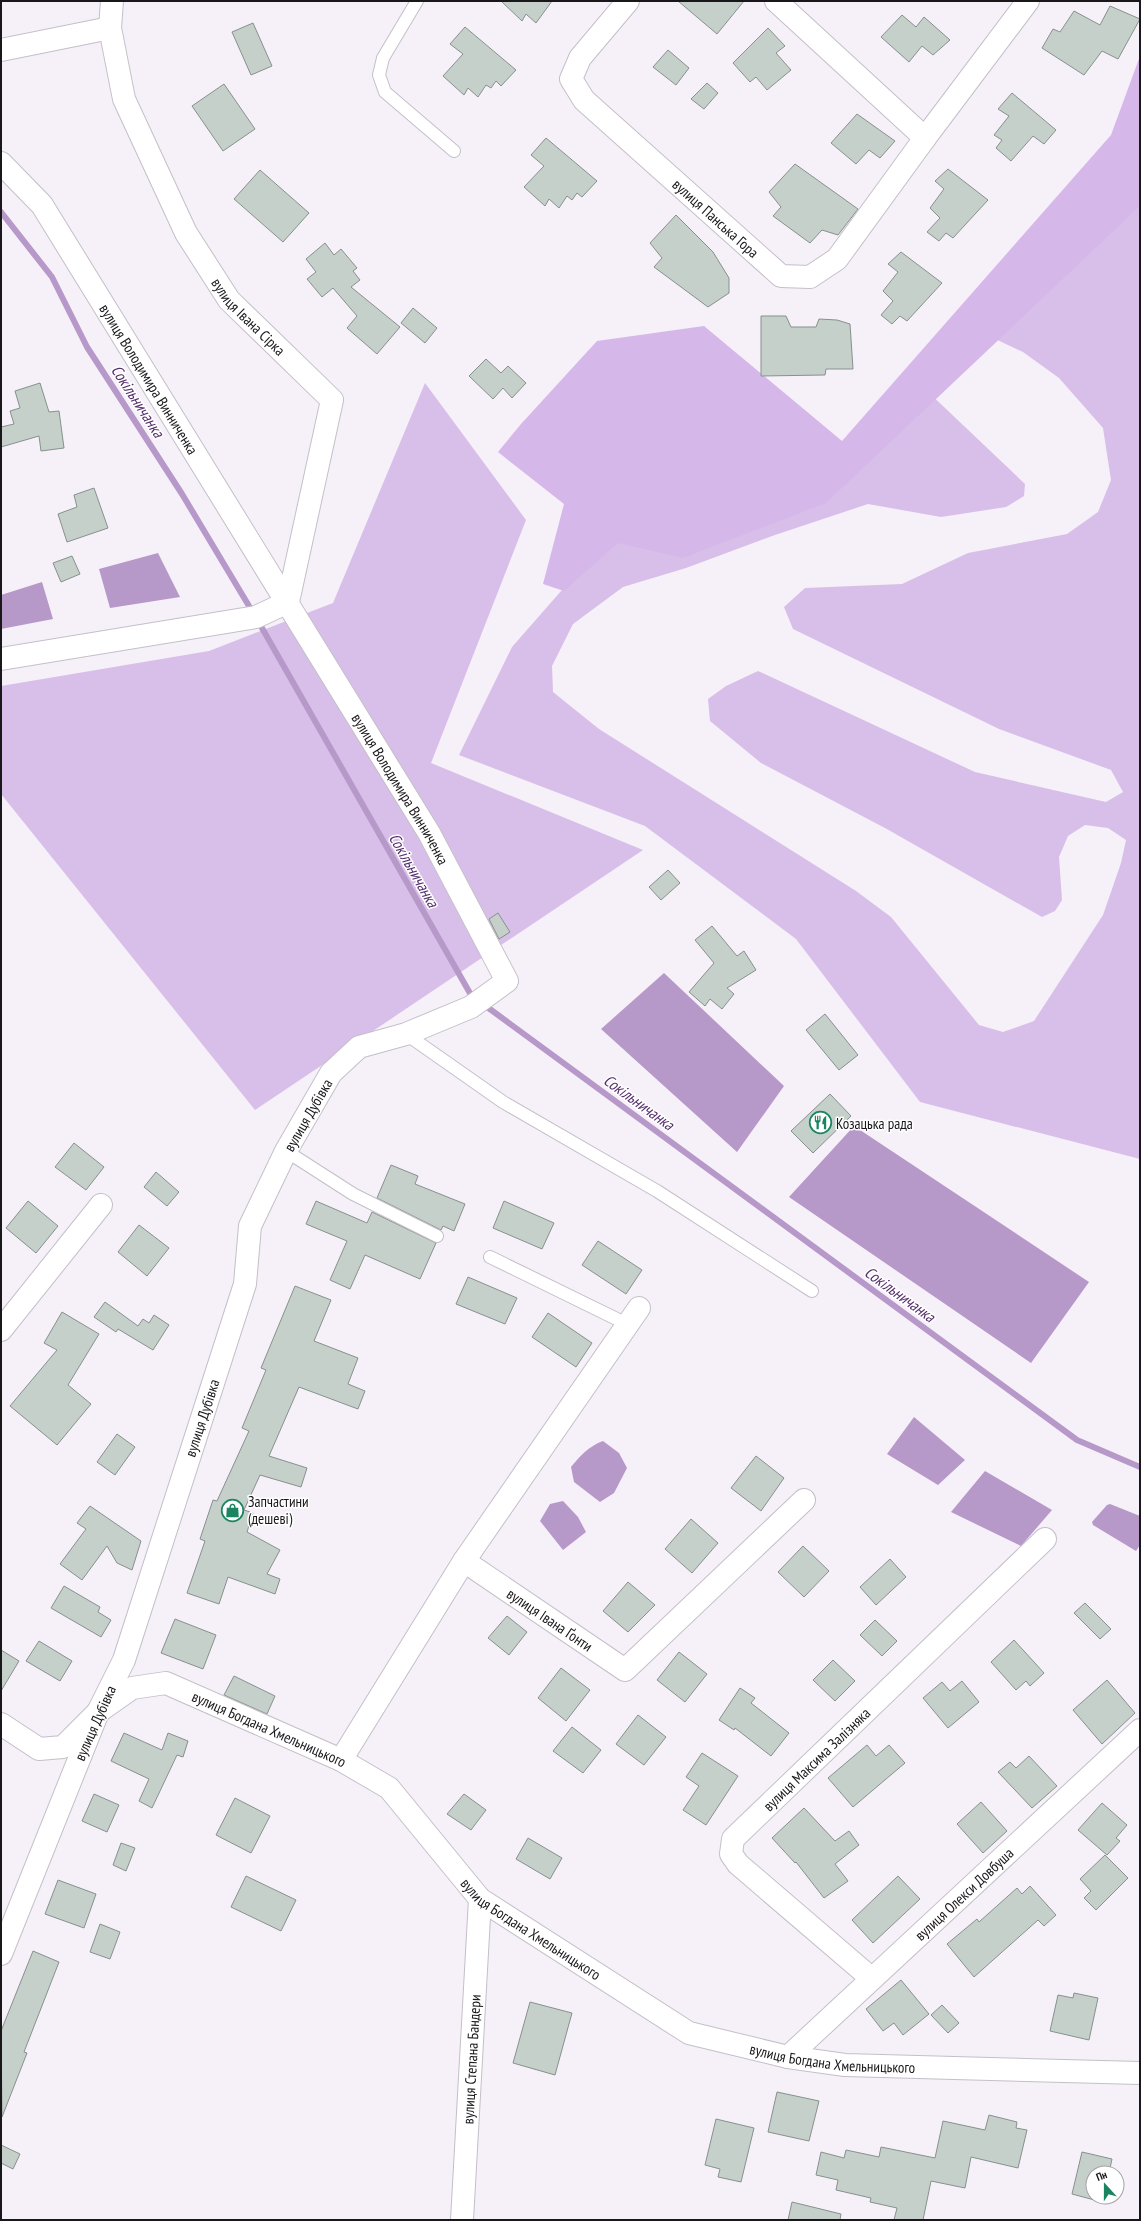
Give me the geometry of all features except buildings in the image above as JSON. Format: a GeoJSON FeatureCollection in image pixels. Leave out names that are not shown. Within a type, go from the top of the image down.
{"type":"FeatureCollection","features":[{"type":"Feature","properties":{"kind":"street","name":"вулиця Івана Сірка"},"geometry":{"type":"LineString","coordinates":[[112,1],[110,28],[124,99],[186,233],[229,300],[332,400],[288,602]]}},
{"type":"Feature","properties":{"kind":"street","name":"вулиця Панська Гора"},"geometry":{"type":"LineString","coordinates":[[628,1],[580,58],[571,79],[584,100],[781,276],[810,277],[837,259],[1028,1]]}},
{"type":"Feature","properties":{"kind":"street"},"geometry":{"type":"LineString","coordinates":[[776,1],[926,138]]}},
{"type":"Feature","properties":{"kind":"street"},"geometry":{"type":"LineString","coordinates":[[1,50],[110,28]]}},
{"type":"Feature","properties":{"kind":"street","name":"вулиця Володимира Винниченка"},"geometry":{"type":"LineString","coordinates":[[1,163],[42,205],[288,602],[429,833],[507,981]]}},
{"type":"Feature","properties":{"kind":"street"},"geometry":{"type":"LineString","coordinates":[[1,659],[256,617],[288,602]]}},
{"type":"Feature","properties":{"kind":"street","name":"вулиця Дубівка"},"geometry":{"type":"LineString","coordinates":[[1,1954],[98,1712],[124,1660],[245,1284],[250,1226],[286,1151],[331,1073],[359,1047],[406,1034],[476,1004],[507,981]]}},
{"type":"Feature","properties":{"kind":"street"},"geometry":{"type":"LineString","coordinates":[[1,1330],[101,1205]]}},
{"type":"Feature","properties":{"kind":"street"},"geometry":{"type":"LineString","coordinates":[[341,1760],[464,1561],[634,1317]]}},
{"type":"Feature","properties":{"kind":"street","name":"вулиця Івана Ґонти"},"geometry":{"type":"LineString","coordinates":[[464,1561],[625,1670],[804,1500]]}},
{"type":"Feature","properties":{"kind":"street","name":"вулиця Максима Залізняка"},"geometry":{"type":"LineString","coordinates":[[871,1978],[738,1864],[731,1854],[733,1839],[1045,1539]]}},
{"type":"Feature","properties":{"kind":"street","name":"вулиця Богдана Хмельницького"},"geometry":{"type":"LineString","coordinates":[[1,1724],[39,1749],[63,1748],[98,1712],[132,1688],[166,1683],[341,1760],[389,1788],[480,1899],[689,2033],[788,2056],[845,2065],[1140,2073]]}},
{"type":"Feature","properties":{"kind":"street","name":"вулиця Олекси Довбуша"},"geometry":{"type":"LineString","coordinates":[[788,2056],[1140,1730]]}},
{"type":"Feature","properties":{"kind":"street","name":"вулиця Степана Бандери"},"geometry":{"type":"LineString","coordinates":[[462,2220],[480,1899]]}},
{"type":"Feature","properties":{"kind":"lane"},"geometry":{"type":"LineString","coordinates":[[417,1],[383,58],[379,75],[384,92],[454,151]]}},
{"type":"Feature","properties":{"kind":"lane"},"geometry":{"type":"LineString","coordinates":[[406,1034],[503,1102],[657,1191],[812,1290]]}},
{"type":"Feature","properties":{"kind":"lane"},"geometry":{"type":"LineString","coordinates":[[286,1151],[353,1194],[437,1236]]}},
{"type":"Feature","properties":{"kind":"lane"},"geometry":{"type":"LineString","coordinates":[[490,1257],[634,1317]]}},
{"type":"Feature","properties":{"kind":"shaded area"},"geometry":{"type":"Polygon","coordinates":[[[1140,56],[1140,206],[826,503],[683,558],[618,543],[564,591],[543,584],[564,504],[498,452],[521,424],[597,341],[704,326],[842,441],[1111,135],[1140,56]]]}},
{"type":"Feature","properties":{"kind":"shaded area"},"geometry":{"type":"Polygon","coordinates":[[[1140,123],[1140,1159],[920,1102],[796,939],[645,826],[459,755],[512,647],[590,558],[722,477],[837,456],[1140,123]],[[991,337],[924,388],[1025,484],[1024,496],[1006,507],[941,517],[868,504],[775,535],[686,568],[623,587],[573,624],[552,666],[553,692],[599,729],[856,891],[891,917],[979,1025],[1003,1032],[1034,1021],[1103,915],[1121,863],[1126,840],[1108,828],[1085,825],[1068,836],[1059,857],[1062,900],[1055,911],[1042,917],[885,828],[761,763],[710,721],[708,699],[726,686],[758,671],[975,772],[1106,802],[1123,792],[1111,770],[999,729],[793,629],[784,607],[805,588],[902,584],[968,553],[1067,534],[1098,512],[1111,480],[1103,428],[1059,378],[1023,352],[991,337]]]}},
{"type":"Feature","properties":{"kind":"shaded area"},"geometry":{"type":"Polygon","coordinates":[[[425,383],[526,520],[431,763],[643,850],[255,1110],[1,794],[1,686],[209,651],[333,603],[425,383]]]}},
{"type":"Feature","properties":{"kind":"shaded area"},"geometry":{"type":"Polygon","coordinates":[[[158,553],[180,597],[110,608],[99,569],[158,553]]]}},
{"type":"Feature","properties":{"kind":"shaded area"},"geometry":{"type":"Polygon","coordinates":[[[42,582],[53,619],[1,629],[1,595],[42,582]]]}},
{"type":"Feature","properties":{"kind":"shaded area"},"geometry":{"type":"Polygon","coordinates":[[[664,973],[784,1086],[737,1152],[601,1029],[664,973]]]}},
{"type":"Feature","properties":{"kind":"shaded area"},"geometry":{"type":"Polygon","coordinates":[[[854,1126],[1089,1282],[1031,1363],[789,1197],[854,1126]]]}},
{"type":"Feature","properties":{"kind":"shaded area"},"geometry":{"type":"Polygon","coordinates":[[[914,1417],[965,1460],[938,1485],[887,1454],[914,1417]]]}},
{"type":"Feature","properties":{"kind":"shaded area"},"geometry":{"type":"Polygon","coordinates":[[[603,1441],[619,1453],[627,1468],[614,1493],[600,1502],[574,1482],[571,1467],[581,1455],[603,1441]]]}},
{"type":"Feature","properties":{"kind":"shaded area"},"geometry":{"type":"Polygon","coordinates":[[[985,1471],[1052,1510],[1021,1546],[951,1512],[985,1471]]]}},
{"type":"Feature","properties":{"kind":"shaded area"},"geometry":{"type":"Polygon","coordinates":[[[563,1501],[578,1517],[586,1532],[563,1550],[540,1521],[550,1504],[563,1501]]]}},
{"type":"Feature","properties":{"kind":"shaded area"},"geometry":{"type":"Polygon","coordinates":[[[1110,1504],[1140,1516],[1140,1545],[1136,1551],[1093,1525],[1092,1522],[1107,1505],[1110,1504]]]}},
{"type":"Feature","properties":{"kind":"waterway","name":"Сокільничанка"},"geometry":{"type":"LineString","coordinates":[[1,212],[52,277],[87,347],[182,494],[249,606]]}},
{"type":"Feature","properties":{"kind":"waterway","name":"Сокільничанка"},"geometry":{"type":"LineString","coordinates":[[262,628],[471,995],[476,998]]}},
{"type":"Feature","properties":{"kind":"waterway","name":"Сокільничанка"},"geometry":{"type":"LineString","coordinates":[[483,1004],[1077,1440],[1140,1467]]}},
{"type":"Feature","properties":{"kind":"place","name":"Козацька рада"},"geometry":{"type":"Point","coordinates":[821,1123]}},
{"type":"Feature","properties":{"kind":"place","name":"Запчастини (дешеві)"},"geometry":{"type":"Point","coordinates":[232,1510]}}]}
